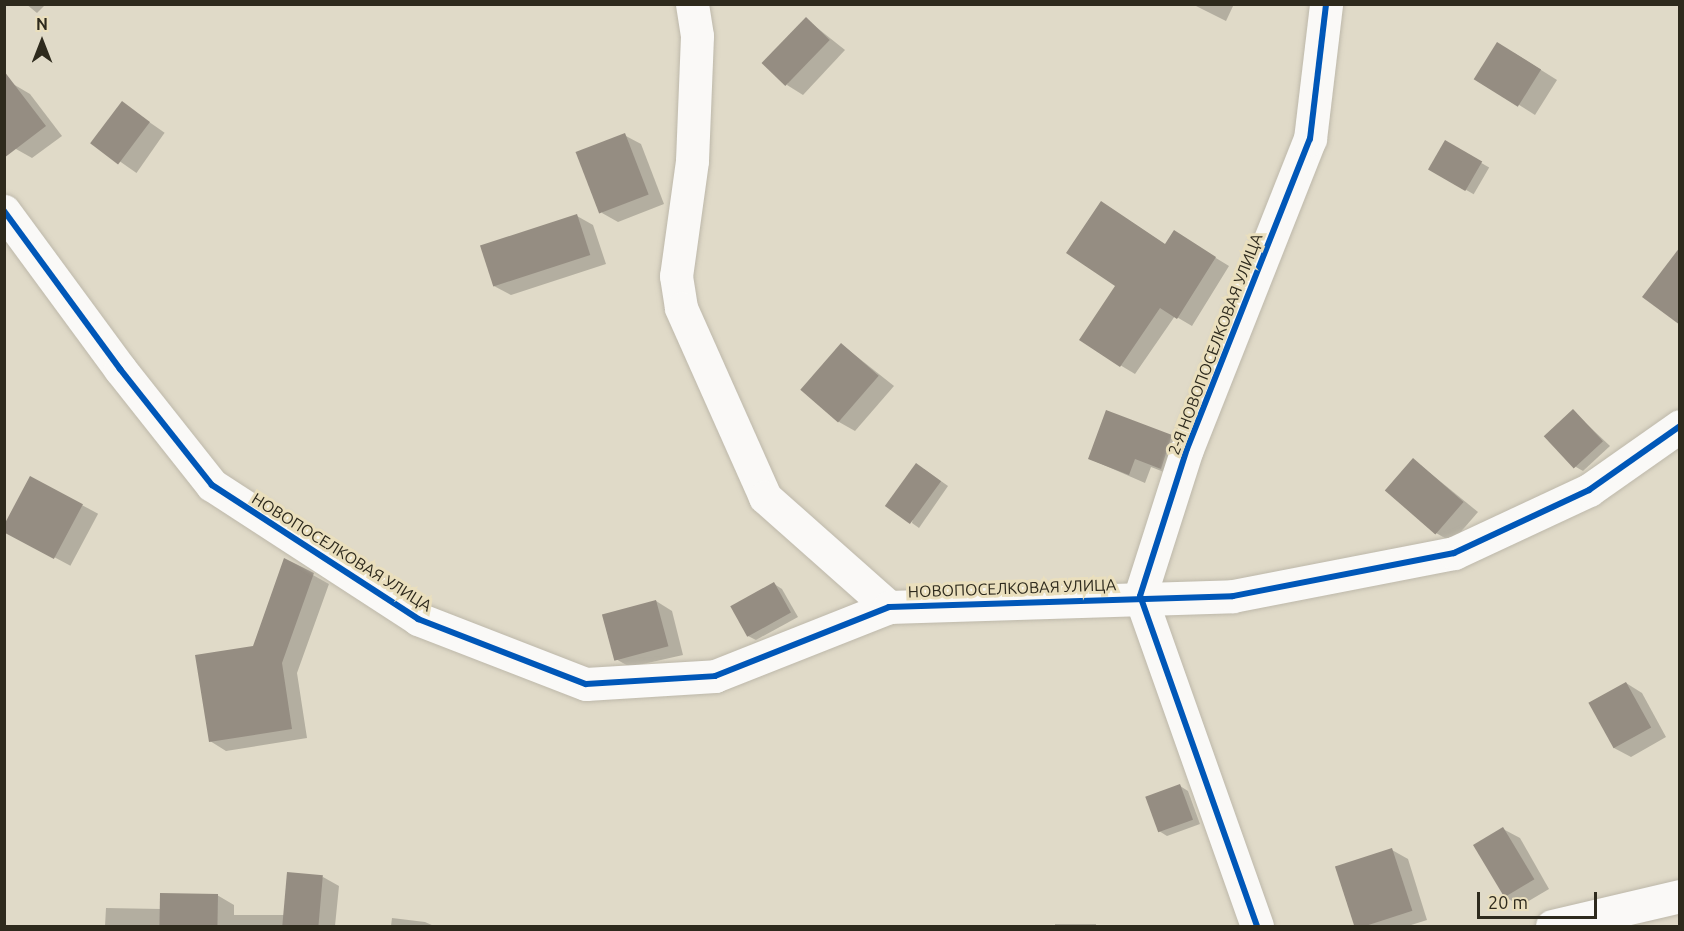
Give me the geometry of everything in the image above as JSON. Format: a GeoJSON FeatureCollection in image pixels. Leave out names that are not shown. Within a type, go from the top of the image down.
{"type":"FeatureCollection","features":[{"type":"Feature","properties":{"kind":"street"},"geometry":{"type":"LineString","coordinates":[[693,4],[697,36],[692,161],[676,276],[681,308],[765,497],[889,607]]}},
{"type":"Feature","properties":{"kind":"street","name":"2-Я НОВОПОСЕЛКОВАЯ УЛИЦА"},"geometry":{"type":"LineString","coordinates":[[1140,596],[1187,449],[1310,139],[1326,4]]}},
{"type":"Feature","properties":{"kind":"street","name":"НОВОПОСЕЛКОВАЯ УЛИЦА"},"geometry":{"type":"LineString","coordinates":[[4,211],[120,369],[212,485],[418,619],[586,684],[715,676],[889,607],[1140,596],[1233,596],[1454,553],[1589,490],[1680,426]]}},
{"type":"Feature","properties":{"kind":"street"},"geometry":{"type":"LineString","coordinates":[[1140,596],[1257,927]]}},
{"type":"Feature","properties":{"kind":"street"},"geometry":{"type":"LineString","coordinates":[[1552,927],[1680,896]]}},
{"type":"Feature","properties":{"kind":"building"},"geometry":{"type":"Polygon","coordinates":[[[806,17],[830,40],[785,86],[762,63],[806,17]]]}},
{"type":"Feature","properties":{"kind":"building"},"geometry":{"type":"Polygon","coordinates":[[[1497,42],[1541,70],[1518,107],[1474,79],[1497,42]]]}},
{"type":"Feature","properties":{"kind":"building"},"geometry":{"type":"Polygon","coordinates":[[[4,71],[46,126],[4,158],[4,71]]]}},
{"type":"Feature","properties":{"kind":"building"},"geometry":{"type":"Polygon","coordinates":[[[122,101],[150,122],[118,164],[90,143],[122,101]]]}},
{"type":"Feature","properties":{"kind":"building"},"geometry":{"type":"Polygon","coordinates":[[[625,133],[649,195],[599,214],[576,152],[625,133]]]}},
{"type":"Feature","properties":{"kind":"building"},"geometry":{"type":"Polygon","coordinates":[[[1445,140],[1482,162],[1465,191],[1428,169],[1445,140]]]}},
{"type":"Feature","properties":{"kind":"building"},"geometry":{"type":"Polygon","coordinates":[[[1101,201],[1165,244],[1174,230],[1216,257],[1177,319],[1160,308],[1120,367],[1079,340],[1115,286],[1066,253],[1101,201]]]}},
{"type":"Feature","properties":{"kind":"building"},"geometry":{"type":"Polygon","coordinates":[[[577,214],[590,255],[493,286],[480,246],[577,214]]]}},
{"type":"Feature","properties":{"kind":"building"},"geometry":{"type":"Polygon","coordinates":[[[1680,247],[1680,325],[1642,297],[1680,247]]]}},
{"type":"Feature","properties":{"kind":"building"},"geometry":{"type":"Polygon","coordinates":[[[841,343],[879,376],[838,423],[800,390],[841,343]]]}},
{"type":"Feature","properties":{"kind":"building"},"geometry":{"type":"Polygon","coordinates":[[[1573,409],[1603,441],[1574,468],[1544,436],[1573,409]]]}},
{"type":"Feature","properties":{"kind":"building"},"geometry":{"type":"Polygon","coordinates":[[[1106,410],[1172,435],[1161,469],[1135,459],[1129,475],[1088,459],[1106,410]]]}},
{"type":"Feature","properties":{"kind":"building"},"geometry":{"type":"Polygon","coordinates":[[[1413,458],[1464,502],[1435,534],[1385,490],[1413,458]]]}},
{"type":"Feature","properties":{"kind":"building"},"geometry":{"type":"Polygon","coordinates":[[[916,463],[941,481],[910,524],[885,506],[916,463]]]}},
{"type":"Feature","properties":{"kind":"building"},"geometry":{"type":"Polygon","coordinates":[[[30,476],[83,504],[54,559],[4,532],[4,525],[30,476]]]}},
{"type":"Feature","properties":{"kind":"building"},"geometry":{"type":"Polygon","coordinates":[[[284,558],[314,573],[282,663],[292,729],[209,742],[195,655],[253,646],[284,558]]]}},
{"type":"Feature","properties":{"kind":"building"},"geometry":{"type":"Polygon","coordinates":[[[774,582],[791,613],[747,637],[730,606],[774,582]]]}},
{"type":"Feature","properties":{"kind":"building"},"geometry":{"type":"Polygon","coordinates":[[[656,600],[668,646],[614,661],[602,614],[656,600]]]}},
{"type":"Feature","properties":{"kind":"building"},"geometry":{"type":"Polygon","coordinates":[[[1626,682],[1651,727],[1614,748],[1588,703],[1626,682]]]}},
{"type":"Feature","properties":{"kind":"building"},"geometry":{"type":"Polygon","coordinates":[[[1180,784],[1193,820],[1158,832],[1145,797],[1180,784]]]}},
{"type":"Feature","properties":{"kind":"building"},"geometry":{"type":"Polygon","coordinates":[[[1503,827],[1534,879],[1504,897],[1473,845],[1503,827]]]}},
{"type":"Feature","properties":{"kind":"building"},"geometry":{"type":"Polygon","coordinates":[[[1392,848],[1412,911],[1366,926],[1354,926],[1335,867],[1392,848]]]}},
{"type":"Feature","properties":{"kind":"building"},"geometry":{"type":"Polygon","coordinates":[[[287,872],[323,875],[318,926],[282,926],[287,872]]]}},
{"type":"Feature","properties":{"kind":"building"},"geometry":{"type":"Polygon","coordinates":[[[160,893],[218,894],[217,926],[159,926],[160,893]]]}},
{"type":"Feature","properties":{"kind":"cycle path"},"geometry":{"type":"LineString","coordinates":[[1257,926],[1140,596],[1187,449],[1310,139],[1326,4]]}},
{"type":"Feature","properties":{"kind":"cycle path"},"geometry":{"type":"LineString","coordinates":[[4,211],[120,369],[212,485],[418,619],[586,684],[715,676],[889,607],[1233,596],[1454,553],[1589,490],[1680,426]]}}]}
